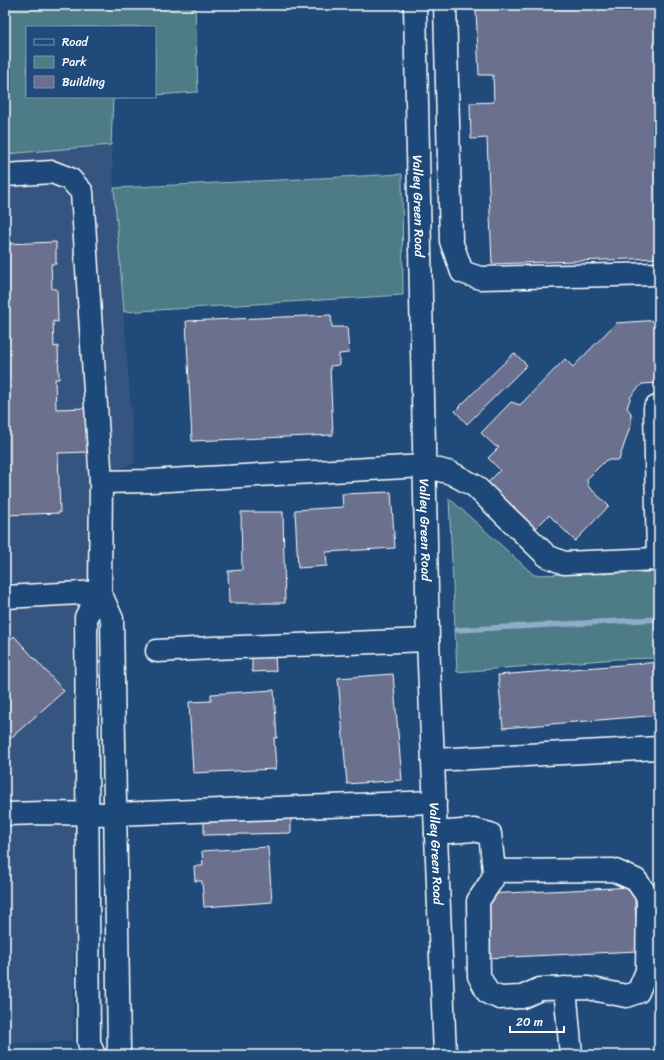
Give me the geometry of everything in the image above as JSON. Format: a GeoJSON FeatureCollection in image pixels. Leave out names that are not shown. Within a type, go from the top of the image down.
{"type":"FeatureCollection","features":[{"type":"Feature","properties":{"kind":"street","name":"Valley Green Road"},"geometry":{"type":"LineString","coordinates":[[415,5],[428,640],[445,1055]]}},
{"type":"Feature","properties":{"kind":"street"},"geometry":{"type":"LineString","coordinates":[[445,5],[451,241],[462,272],[480,278],[659,274]]}},
{"type":"Feature","properties":{"kind":"street"},"geometry":{"type":"LineString","coordinates":[[5,175],[52,172],[70,179],[82,192],[101,482],[100,592],[112,619],[119,1048],[116,1055]]}},
{"type":"Feature","properties":{"kind":"street"},"geometry":{"type":"LineString","coordinates":[[101,482],[150,481],[424,466],[451,473],[475,486],[547,556],[564,562],[658,559],[655,408],[659,406]]}},
{"type":"Feature","properties":{"kind":"street"},"geometry":{"type":"LineString","coordinates":[[5,597],[100,592]]}},
{"type":"Feature","properties":{"kind":"street"},"geometry":{"type":"LineString","coordinates":[[94,1055],[90,1043],[86,617],[100,592]]}},
{"type":"Feature","properties":{"kind":"street"},"geometry":{"type":"LineString","coordinates":[[157,651],[243,646],[428,640]]}},
{"type":"Feature","properties":{"kind":"street"},"geometry":{"type":"LineString","coordinates":[[432,760],[659,748]]}},
{"type":"Feature","properties":{"kind":"street"},"geometry":{"type":"LineString","coordinates":[[5,814],[115,814],[435,802]]}},
{"type":"Feature","properties":{"kind":"street"},"geometry":{"type":"LineString","coordinates":[[436,833],[474,830],[490,834],[494,871],[492,880],[478,901],[479,976],[488,992],[500,998],[522,997],[540,989],[588,988],[626,996],[638,992],[647,972],[648,897],[636,880],[612,870],[494,871]]}},
{"type":"Feature","properties":{"kind":"street"},"geometry":{"type":"LineString","coordinates":[[565,988],[571,1055]]}},
{"type":"Feature","properties":{"kind":"shaded area"},"geometry":{"type":"Polygon","coordinates":[[[111,145],[135,463],[91,479],[89,577],[72,623],[79,894],[74,954],[73,1041],[5,1044],[5,154],[111,145]]]}},
{"type":"Feature","properties":{"kind":"green space"},"geometry":{"type":"Polygon","coordinates":[[[5,5],[195,5],[198,92],[156,95],[156,26],[26,26],[26,98],[122,98],[113,99],[111,145],[5,154],[5,5]]]}},
{"type":"Feature","properties":{"kind":"green space"},"geometry":{"type":"Polygon","coordinates":[[[402,174],[403,295],[124,312],[114,188],[402,174]]]}},
{"type":"Feature","properties":{"kind":"green space"},"geometry":{"type":"Polygon","coordinates":[[[449,498],[534,575],[659,572],[659,658],[616,659],[457,672],[449,498]]]}},
{"type":"Feature","properties":{"kind":"building"},"geometry":{"type":"Polygon","coordinates":[[[465,5],[659,5],[659,258],[492,264],[487,138],[471,139],[470,103],[494,102],[493,75],[479,75],[476,10],[465,10],[465,5]]]}},
{"type":"Feature","properties":{"kind":"building"},"geometry":{"type":"Polygon","coordinates":[[[56,242],[56,264],[51,264],[52,289],[57,289],[58,322],[53,321],[54,347],[58,346],[59,379],[55,379],[56,409],[88,408],[89,452],[58,453],[60,513],[5,515],[5,244],[56,242]]]}},
{"type":"Feature","properties":{"kind":"building"},"geometry":{"type":"Polygon","coordinates":[[[331,315],[332,327],[347,327],[349,353],[339,354],[339,365],[330,366],[333,435],[192,441],[186,321],[331,315]]]}},
{"type":"Feature","properties":{"kind":"building"},"geometry":{"type":"Polygon","coordinates":[[[659,320],[659,383],[642,384],[631,396],[627,408],[631,413],[631,424],[619,460],[606,460],[587,479],[588,486],[609,506],[575,541],[549,515],[532,532],[485,486],[500,470],[488,458],[499,447],[495,446],[481,433],[511,402],[520,405],[565,359],[573,367],[616,323],[659,320]]]}},
{"type":"Feature","properties":{"kind":"building"},"geometry":{"type":"Polygon","coordinates":[[[514,353],[527,365],[467,424],[455,411],[514,353]]]}},
{"type":"Feature","properties":{"kind":"building"},"geometry":{"type":"Polygon","coordinates":[[[391,492],[395,548],[326,552],[327,566],[298,568],[295,510],[343,507],[342,494],[391,492]]]}},
{"type":"Feature","properties":{"kind":"building"},"geometry":{"type":"Polygon","coordinates":[[[241,512],[283,512],[285,603],[229,603],[228,571],[242,570],[241,512]]]}},
{"type":"Feature","properties":{"kind":"building"},"geometry":{"type":"Polygon","coordinates":[[[14,636],[64,691],[5,743],[5,644],[14,636]]]}},
{"type":"Feature","properties":{"kind":"building"},"geometry":{"type":"Polygon","coordinates":[[[252,656],[275,656],[276,671],[252,672],[252,656]]]}},
{"type":"Feature","properties":{"kind":"building"},"geometry":{"type":"Polygon","coordinates":[[[659,662],[659,715],[503,728],[498,675],[659,662]]]}},
{"type":"Feature","properties":{"kind":"building"},"geometry":{"type":"Polygon","coordinates":[[[393,674],[402,780],[347,784],[338,678],[393,674]]]}},
{"type":"Feature","properties":{"kind":"building"},"geometry":{"type":"Polygon","coordinates":[[[274,690],[277,738],[274,738],[276,769],[193,773],[189,702],[211,701],[211,694],[274,690]]]}},
{"type":"Feature","properties":{"kind":"building"},"geometry":{"type":"Polygon","coordinates":[[[655,789],[659,789],[659,895],[655,789]]]}},
{"type":"Feature","properties":{"kind":"building"},"geometry":{"type":"Polygon","coordinates":[[[291,817],[291,833],[204,835],[204,819],[291,817]]]}},
{"type":"Feature","properties":{"kind":"building"},"geometry":{"type":"Polygon","coordinates":[[[268,847],[272,902],[204,907],[202,881],[195,881],[194,866],[203,866],[202,851],[268,847]]]}},
{"type":"Feature","properties":{"kind":"building"},"geometry":{"type":"Polygon","coordinates":[[[634,887],[638,951],[489,958],[485,894],[634,887]]]}},
{"type":"Feature","properties":{"kind":"waterway"},"geometry":{"type":"LineString","coordinates":[[457,630],[659,619]]}}]}
